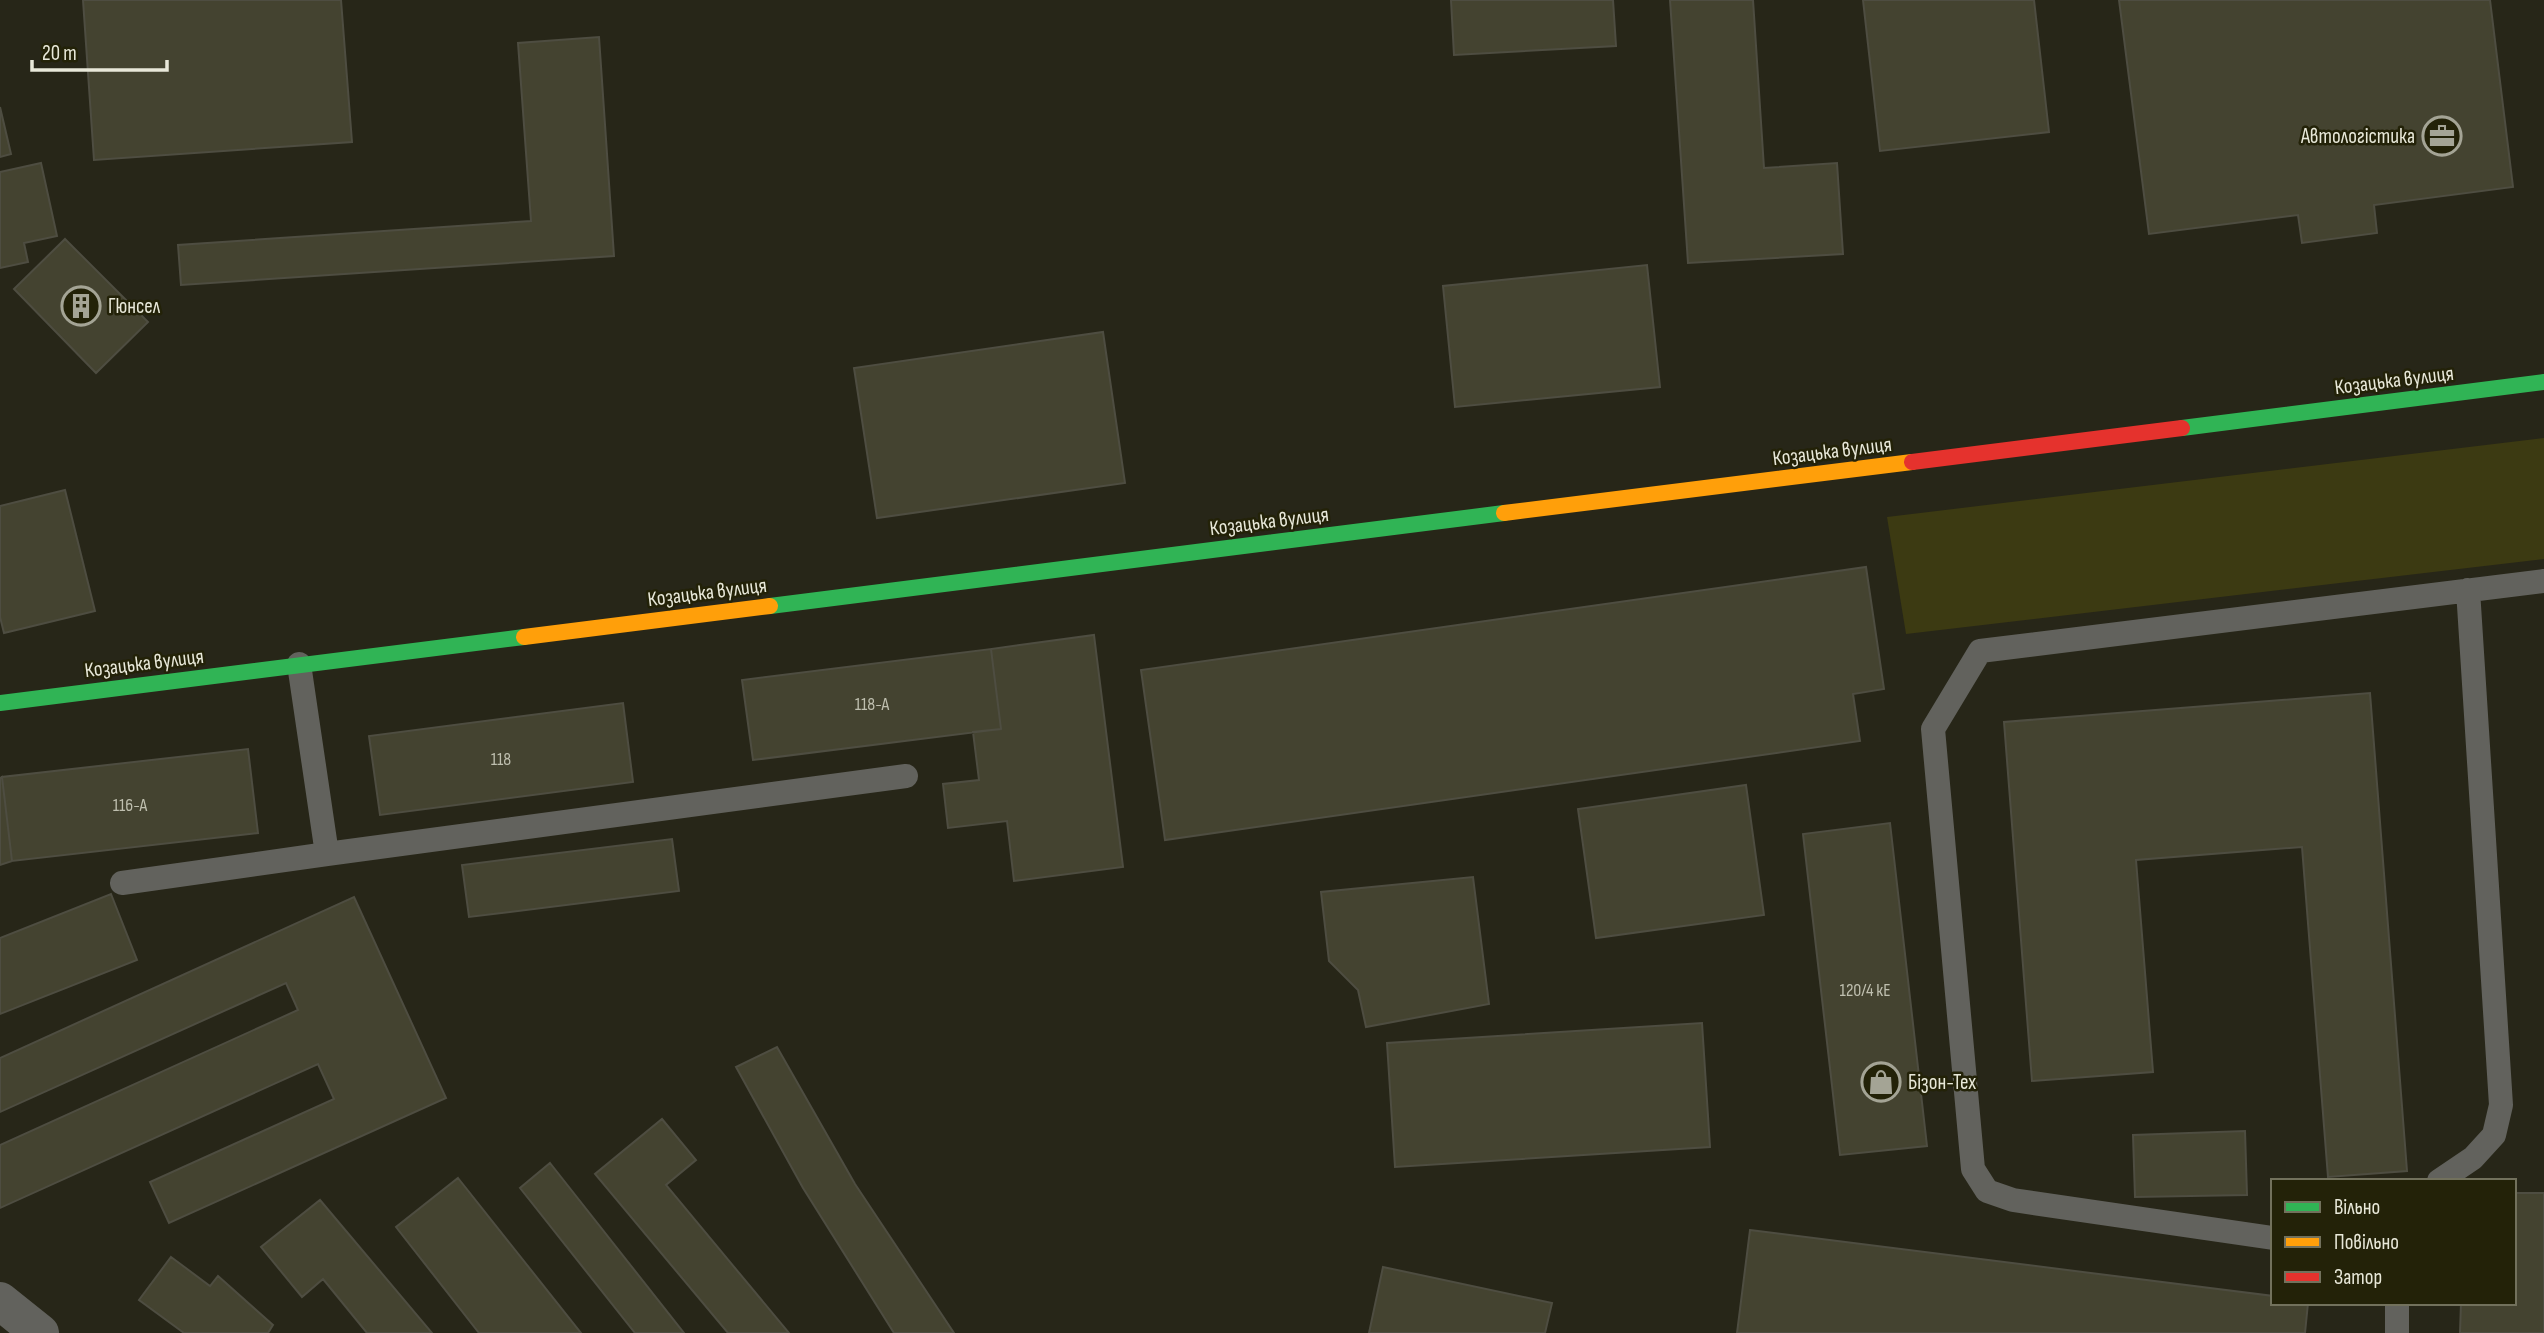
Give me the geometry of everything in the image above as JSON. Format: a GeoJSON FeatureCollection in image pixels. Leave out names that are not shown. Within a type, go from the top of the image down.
{"type":"FeatureCollection","features":[{"type":"Feature","properties":{"kind":"street","name":"Козацька вулиця"},"geometry":{"type":"LineString","coordinates":[[0,703],[2544,382]]}},
{"type":"Feature","properties":{"kind":"street"},"geometry":{"type":"LineString","coordinates":[[0,1301],[40,1333]]}},
{"type":"Feature","properties":{"kind":"lane"},"geometry":{"type":"LineString","coordinates":[[2271,1238],[2013,1200],[1987,1191],[1973,1169],[1933,729],[1980,651],[2544,580]]}},
{"type":"Feature","properties":{"kind":"lane"},"geometry":{"type":"LineString","coordinates":[[2442,1179],[2473,1158],[2494,1135],[2501,1105],[2468,590]]}},
{"type":"Feature","properties":{"kind":"lane"},"geometry":{"type":"LineString","coordinates":[[299,664],[327,854]]}},
{"type":"Feature","properties":{"kind":"lane"},"geometry":{"type":"LineString","coordinates":[[122,883],[906,776]]}},
{"type":"Feature","properties":{"kind":"lane"},"geometry":{"type":"LineString","coordinates":[[2397,1305],[2397,1333]]}},
{"type":"Feature","properties":{"kind":"shaded area"},"geometry":{"type":"Polygon","coordinates":[[[2544,438],[2544,559],[1906,634],[1887,517],[2544,438]]]}},
{"type":"Feature","properties":{"kind":"building"},"geometry":{"type":"Polygon","coordinates":[[[83,0],[341,0],[352,142],[94,160],[83,0]]]}},
{"type":"Feature","properties":{"kind":"building"},"geometry":{"type":"Polygon","coordinates":[[[1451,0],[1613,0],[1616,46],[1454,55],[1451,0]]]}},
{"type":"Feature","properties":{"kind":"building"},"geometry":{"type":"Polygon","coordinates":[[[1670,0],[1753,0],[1764,168],[1837,163],[1843,254],[1688,263],[1670,0]]]}},
{"type":"Feature","properties":{"kind":"building"},"geometry":{"type":"Polygon","coordinates":[[[1863,0],[2034,0],[2049,132],[1880,151],[1863,0]]]}},
{"type":"Feature","properties":{"kind":"building"},"geometry":{"type":"Polygon","coordinates":[[[2119,0],[2490,0],[2513,187],[2374,205],[2377,233],[2302,243],[2298,215],[2149,234],[2119,0]]]}},
{"type":"Feature","properties":{"kind":"building"},"geometry":{"type":"Polygon","coordinates":[[[599,37],[614,256],[181,285],[178,245],[531,221],[518,43],[599,37]]]}},
{"type":"Feature","properties":{"kind":"building"},"geometry":{"type":"Polygon","coordinates":[[[0,107],[11,154],[0,157],[0,107]]]}},
{"type":"Feature","properties":{"kind":"building"},"geometry":{"type":"Polygon","coordinates":[[[41,163],[57,236],[24,243],[28,262],[0,268],[0,172],[41,163]]]}},
{"type":"Feature","properties":{"kind":"building","name":"Гюнсел"},"geometry":{"type":"Polygon","coordinates":[[[65,239],[148,322],[96,373],[14,289],[65,239]]]}},
{"type":"Feature","properties":{"kind":"building"},"geometry":{"type":"Polygon","coordinates":[[[1647,265],[1660,387],[1455,407],[1443,286],[1647,265]]]}},
{"type":"Feature","properties":{"kind":"building"},"geometry":{"type":"Polygon","coordinates":[[[1103,332],[1125,483],[877,518],[854,368],[1103,332]]]}},
{"type":"Feature","properties":{"kind":"building"},"geometry":{"type":"Polygon","coordinates":[[[65,490],[95,611],[4,633],[0,617],[0,506],[65,490]]]}},
{"type":"Feature","properties":{"kind":"building"},"geometry":{"type":"Polygon","coordinates":[[[1866,567],[1884,689],[1853,694],[1860,741],[1165,840],[1141,670],[1866,567]]]}},
{"type":"Feature","properties":{"kind":"building"},"geometry":{"type":"Polygon","coordinates":[[[1094,635],[1123,867],[1014,881],[1007,821],[948,828],[943,784],[979,780],[973,732],[1001,729],[991,649],[1094,635]]]}},
{"type":"Feature","properties":{"kind":"building"},"geometry":{"type":"Polygon","coordinates":[[[991,649],[1001,729],[753,760],[742,680],[991,649]]]}},
{"type":"Feature","properties":{"kind":"building"},"geometry":{"type":"Polygon","coordinates":[[[2370,693],[2407,1171],[2328,1177],[2302,847],[2136,860],[2153,1072],[2032,1081],[2004,722],[2370,693]]]}},
{"type":"Feature","properties":{"kind":"building"},"geometry":{"type":"Polygon","coordinates":[[[623,703],[633,782],[380,815],[369,736],[623,703]]]}},
{"type":"Feature","properties":{"kind":"building"},"geometry":{"type":"Polygon","coordinates":[[[248,749],[258,833],[12,861],[2,777],[248,749]]]}},
{"type":"Feature","properties":{"kind":"building"},"geometry":{"type":"Polygon","coordinates":[[[2,777],[12,861],[0,865],[0,778],[2,777]]]}},
{"type":"Feature","properties":{"kind":"building"},"geometry":{"type":"Polygon","coordinates":[[[1746,785],[1764,915],[1596,938],[1578,809],[1746,785]]]}},
{"type":"Feature","properties":{"kind":"building"},"geometry":{"type":"Polygon","coordinates":[[[1890,823],[1927,1146],[1840,1155],[1803,834],[1890,823]]]}},
{"type":"Feature","properties":{"kind":"building"},"geometry":{"type":"Polygon","coordinates":[[[672,839],[679,891],[469,917],[462,865],[672,839]]]}},
{"type":"Feature","properties":{"kind":"building"},"geometry":{"type":"Polygon","coordinates":[[[1473,877],[1489,1004],[1366,1027],[1358,990],[1329,961],[1321,892],[1473,877]]]}},
{"type":"Feature","properties":{"kind":"building"},"geometry":{"type":"Polygon","coordinates":[[[111,894],[137,960],[0,1014],[0,938],[111,894]]]}},
{"type":"Feature","properties":{"kind":"building"},"geometry":{"type":"Polygon","coordinates":[[[354,897],[446,1098],[169,1223],[150,1182],[334,1099],[318,1064],[0,1208],[0,1145],[298,1010],[286,983],[0,1112],[0,1058],[354,897]]]}},
{"type":"Feature","properties":{"kind":"building"},"geometry":{"type":"Polygon","coordinates":[[[1702,1023],[1710,1147],[1395,1167],[1387,1043],[1702,1023]]]}},
{"type":"Feature","properties":{"kind":"building"},"geometry":{"type":"Polygon","coordinates":[[[777,1047],[855,1184],[954,1333],[894,1333],[803,1188],[736,1067],[777,1047]]]}},
{"type":"Feature","properties":{"kind":"building"},"geometry":{"type":"Polygon","coordinates":[[[662,1119],[696,1160],[666,1185],[789,1333],[728,1333],[595,1174],[662,1119]]]}},
{"type":"Feature","properties":{"kind":"building"},"geometry":{"type":"Polygon","coordinates":[[[2245,1131],[2247,1195],[2135,1197],[2133,1135],[2245,1131]]]}},
{"type":"Feature","properties":{"kind":"building"},"geometry":{"type":"Polygon","coordinates":[[[550,1163],[684,1333],[635,1333],[520,1188],[550,1163]]]}},
{"type":"Feature","properties":{"kind":"building"},"geometry":{"type":"Polygon","coordinates":[[[458,1178],[581,1333],[479,1333],[396,1227],[458,1178]]]}},
{"type":"Feature","properties":{"kind":"building"},"geometry":{"type":"Polygon","coordinates":[[[2516,1193],[2544,1193],[2544,1333],[2460,1333],[2461,1305],[2516,1305],[2516,1193]]]}},
{"type":"Feature","properties":{"kind":"building"},"geometry":{"type":"Polygon","coordinates":[[[320,1200],[432,1333],[367,1333],[323,1279],[302,1297],[261,1247],[320,1200]]]}},
{"type":"Feature","properties":{"kind":"building"},"geometry":{"type":"Polygon","coordinates":[[[1750,1230],[2271,1296],[2271,1305],[2308,1305],[2305,1333],[1737,1333],[1750,1230]]]}},
{"type":"Feature","properties":{"kind":"building"},"geometry":{"type":"Polygon","coordinates":[[[171,1257],[210,1286],[218,1276],[273,1325],[268,1333],[184,1333],[139,1300],[171,1257]]]}},
{"type":"Feature","properties":{"kind":"building"},"geometry":{"type":"Polygon","coordinates":[[[1383,1267],[1552,1303],[1545,1333],[1369,1333],[1383,1267]]]}},
{"type":"Feature","properties":{"kind":"traffic: fast"},"geometry":{"type":"LineString","coordinates":[[2182,428],[2544,382]]}},
{"type":"Feature","properties":{"kind":"traffic: fast"},"geometry":{"type":"LineString","coordinates":[[770,606],[1504,513]]}},
{"type":"Feature","properties":{"kind":"traffic: fast"},"geometry":{"type":"LineString","coordinates":[[0,703],[524,637]]}},
{"type":"Feature","properties":{"kind":"traffic: slow"},"geometry":{"type":"LineString","coordinates":[[1504,513],[1912,462]]}},
{"type":"Feature","properties":{"kind":"traffic: slow"},"geometry":{"type":"LineString","coordinates":[[524,637],[770,606]]}},
{"type":"Feature","properties":{"kind":"traffic: jam"},"geometry":{"type":"LineString","coordinates":[[1912,462],[2182,428]]}},
{"type":"Feature","properties":{"kind":"place","name":"Автологістика"},"geometry":{"type":"Point","coordinates":[2442,136]}},
{"type":"Feature","properties":{"kind":"place","name":"Гюнсел"},"geometry":{"type":"Point","coordinates":[81,306]}},
{"type":"Feature","properties":{"kind":"place","name":"Бізон-Тех"},"geometry":{"type":"Point","coordinates":[1881,1082]}}]}
